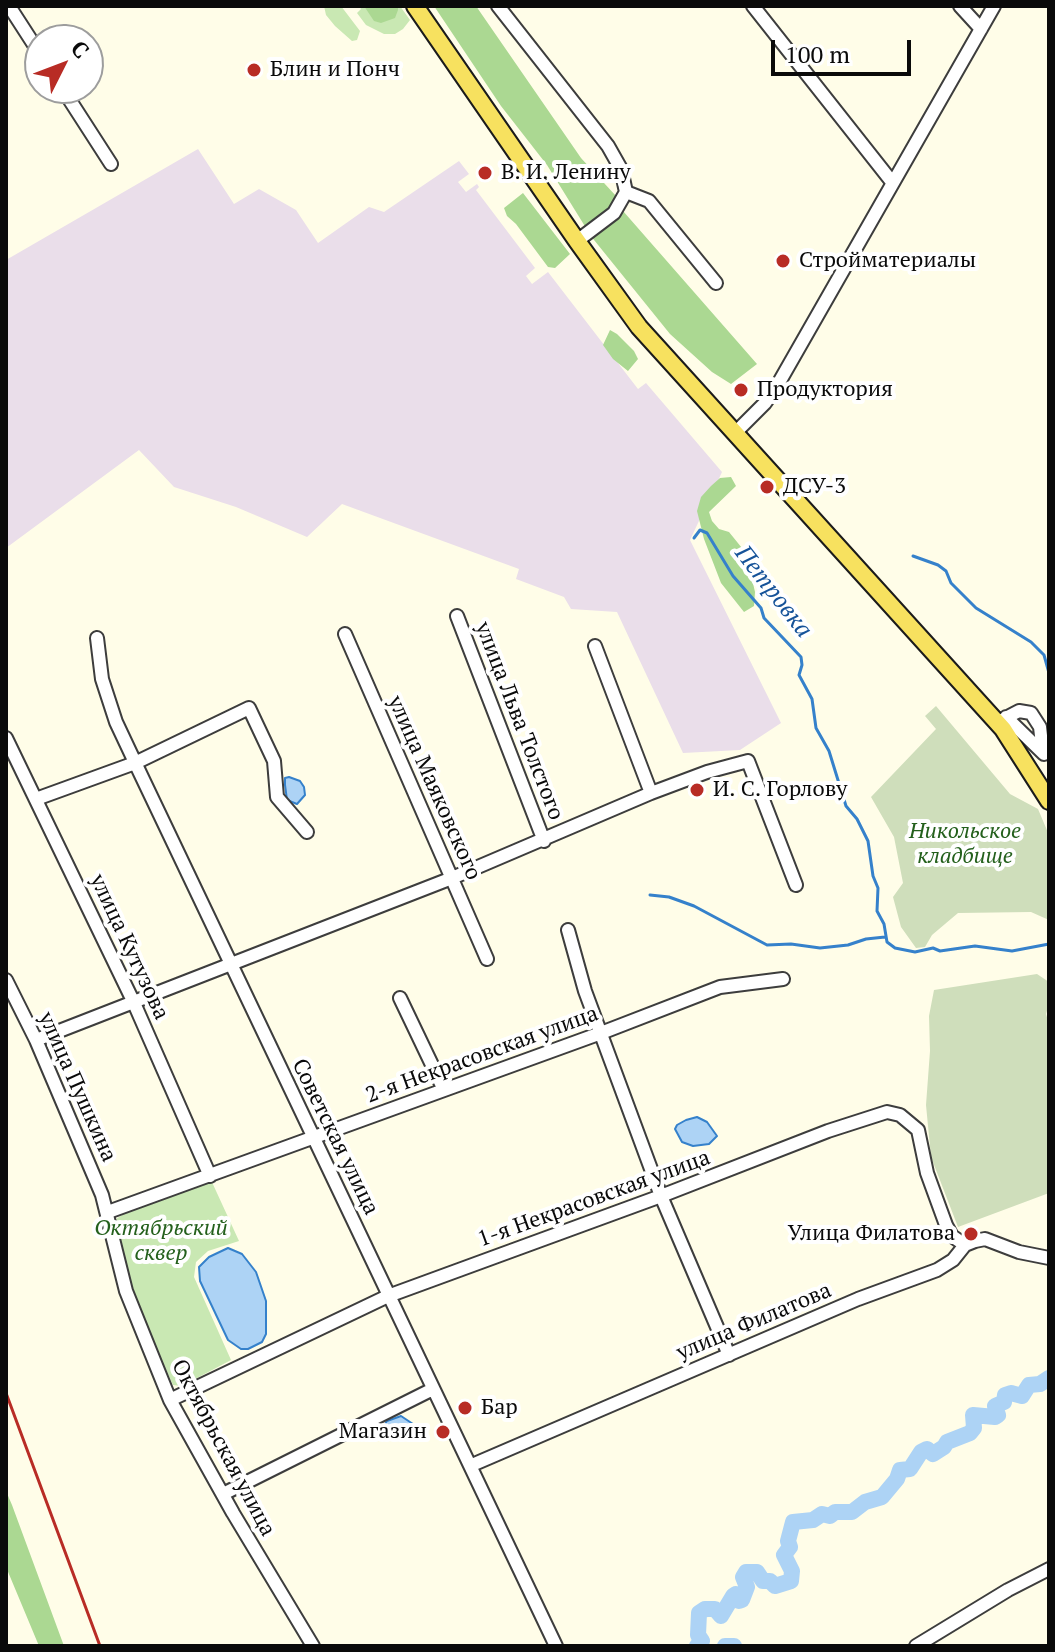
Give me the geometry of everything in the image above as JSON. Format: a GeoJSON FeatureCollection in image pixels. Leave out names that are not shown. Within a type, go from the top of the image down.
{"type":"FeatureCollection","features":[{"type":"Feature","properties":{"kind":"main road"},"geometry":{"type":"LineString","coordinates":[[415,6],[577,241],[645,333],[1002,720],[1049,801]]}},
{"type":"Feature","properties":{"kind":"street"},"geometry":{"type":"LineString","coordinates":[[9,6],[24,29]]}},
{"type":"Feature","properties":{"kind":"street"},"geometry":{"type":"LineString","coordinates":[[498,6],[608,146],[621,169],[626,192],[614,213],[577,241]]}},
{"type":"Feature","properties":{"kind":"street"},"geometry":{"type":"LineString","coordinates":[[753,6],[892,182]]}},
{"type":"Feature","properties":{"kind":"street"},"geometry":{"type":"LineString","coordinates":[[960,6],[981,29]]}},
{"type":"Feature","properties":{"kind":"street"},"geometry":{"type":"LineString","coordinates":[[735,433],[777,386],[994,6]]}},
{"type":"Feature","properties":{"kind":"street"},"geometry":{"type":"LineString","coordinates":[[72,104],[111,164]]}},
{"type":"Feature","properties":{"kind":"street"},"geometry":{"type":"LineString","coordinates":[[626,192],[649,201],[716,283]]}},
{"type":"Feature","properties":{"kind":"street","name":"улица Льва Толстого"},"geometry":{"type":"LineString","coordinates":[[457,616],[544,841]]}},
{"type":"Feature","properties":{"kind":"street","name":"улица Маяковского"},"geometry":{"type":"LineString","coordinates":[[345,634],[487,959]]}},
{"type":"Feature","properties":{"kind":"street","name":"Советская улица"},"geometry":{"type":"LineString","coordinates":[[97,638],[102,679],[116,722],[556,1646]]}},
{"type":"Feature","properties":{"kind":"street"},"geometry":{"type":"LineString","coordinates":[[595,646],[651,793]]}},
{"type":"Feature","properties":{"kind":"street"},"geometry":{"type":"LineString","coordinates":[[36,799],[135,763],[249,708],[274,761],[277,797],[307,832]]}},
{"type":"Feature","properties":{"kind":"street"},"geometry":{"type":"LineString","coordinates":[[1023,711],[1034,716],[1040,727],[1046,756],[1002,720],[1023,711]]}},
{"type":"Feature","properties":{"kind":"street","name":"улица Кутузова"},"geometry":{"type":"LineString","coordinates":[[6,738],[134,1003],[210,1176]]}},
{"type":"Feature","properties":{"kind":"street"},"geometry":{"type":"LineString","coordinates":[[36,1040],[452,878],[651,793],[748,761],[796,885]]}},
{"type":"Feature","properties":{"kind":"street"},"geometry":{"type":"LineString","coordinates":[[568,930],[585,991],[661,1196],[729,1355]]}},
{"type":"Feature","properties":{"kind":"street","name":"2-я Некрасовская улица"},"geometry":{"type":"LineString","coordinates":[[108,1212],[720,987],[783,979]]}},
{"type":"Feature","properties":{"kind":"street","name":"улица Пушкина"},"geometry":{"type":"LineString","coordinates":[[6,980],[36,1040],[108,1212]]}},
{"type":"Feature","properties":{"kind":"street"},"geometry":{"type":"LineString","coordinates":[[400,998],[444,1090]]}},
{"type":"Feature","properties":{"kind":"street","name":"1-я Некрасовская улица"},"geometry":{"type":"LineString","coordinates":[[170,1400],[388,1296],[828,1131],[887,1112],[900,1115],[918,1130],[927,1173],[946,1225],[952,1236],[965,1245]]}},
{"type":"Feature","properties":{"kind":"street","name":"Октябрьская улица"},"geometry":{"type":"LineString","coordinates":[[108,1212],[126,1291],[170,1400],[313,1646]]}},
{"type":"Feature","properties":{"kind":"street"},"geometry":{"type":"LineString","coordinates":[[965,1245],[985,1239],[1019,1252],[1049,1258]]}},
{"type":"Feature","properties":{"kind":"street","name":"улица Филатова"},"geometry":{"type":"LineString","coordinates":[[472,1465],[858,1299],[937,1270],[953,1260],[965,1245]]}},
{"type":"Feature","properties":{"kind":"street"},"geometry":{"type":"LineString","coordinates":[[223,1494],[433,1389]]}},
{"type":"Feature","properties":{"kind":"street"},"geometry":{"type":"LineString","coordinates":[[916,1646],[1049,1569]]}},
{"type":"Feature","properties":{"kind":"shaded area"},"geometry":{"type":"Polygon","coordinates":[[[198,149],[234,204],[259,189],[296,210],[318,243],[369,207],[384,212],[459,161],[469,174],[458,182],[466,192],[477,184],[479,187],[476,190],[535,268],[526,276],[532,284],[548,272],[638,389],[646,383],[722,472],[690,540],[781,723],[740,750],[683,753],[617,612],[571,609],[564,597],[516,579],[519,569],[342,504],[307,537],[236,507],[174,487],[139,450],[6,548],[6,260],[198,149]]]}},
{"type":"Feature","properties":{"kind":"green space"},"geometry":{"type":"Polygon","coordinates":[[[324,6],[341,6],[360,31],[357,40],[352,41],[335,26],[326,15],[324,6]]]}},
{"type":"Feature","properties":{"kind":"green space"},"geometry":{"type":"Polygon","coordinates":[[[359,6],[400,6],[410,20],[395,34],[384,34],[366,25],[357,13],[361,9],[359,6]]]}},
{"type":"Feature","properties":{"kind":"green space"},"geometry":{"type":"Polygon","coordinates":[[[364,6],[398,6],[398,10],[395,18],[381,23],[374,21],[364,6]]]}},
{"type":"Feature","properties":{"kind":"green space"},"geometry":{"type":"Polygon","coordinates":[[[434,6],[476,6],[581,158],[616,196],[614,207],[586,228],[547,165],[501,106],[434,6]]]}},
{"type":"Feature","properties":{"kind":"green space"},"geometry":{"type":"Polygon","coordinates":[[[523,193],[570,254],[555,268],[548,267],[507,216],[504,208],[523,193]]]}},
{"type":"Feature","properties":{"kind":"green space"},"geometry":{"type":"Polygon","coordinates":[[[623,211],[757,364],[731,384],[712,372],[670,334],[590,235],[623,211]]]}},
{"type":"Feature","properties":{"kind":"green space"},"geometry":{"type":"Polygon","coordinates":[[[610,330],[634,351],[638,359],[628,371],[613,359],[603,345],[610,330]]]}},
{"type":"Feature","properties":{"kind":"green space"},"geometry":{"type":"Polygon","coordinates":[[[731,477],[736,486],[709,512],[719,529],[729,532],[746,553],[755,592],[754,606],[744,612],[721,583],[697,511],[701,497],[711,486],[720,478],[731,477]]]}},
{"type":"Feature","properties":{"kind":"green space","name":"Никольское кладбище"},"geometry":{"type":"Polygon","coordinates":[[[936,706],[1010,794],[1038,809],[1049,835],[1049,920],[1031,912],[958,913],[932,935],[925,947],[916,948],[901,927],[893,897],[903,883],[894,837],[871,797],[936,729],[925,716],[936,706]]]}},
{"type":"Feature","properties":{"kind":"green space"},"geometry":{"type":"Polygon","coordinates":[[[1037,974],[1049,982],[1046,1014],[1049,1024],[1049,1193],[958,1227],[931,1157],[926,1105],[929,1016],[934,990],[1037,974]]]}},
{"type":"Feature","properties":{"kind":"green space","name":"Октябрьский сквер"},"geometry":{"type":"Polygon","coordinates":[[[211,1180],[239,1241],[208,1251],[196,1262],[194,1277],[231,1360],[182,1386],[173,1385],[135,1302],[116,1219],[130,1210],[211,1180]]]}},
{"type":"Feature","properties":{"kind":"green space"},"geometry":{"type":"Polygon","coordinates":[[[6,1491],[64,1646],[39,1646],[6,1567],[6,1491]]]}},
{"type":"Feature","properties":{"kind":"water"},"geometry":{"type":"Polygon","coordinates":[[[285,778],[300,781],[304,787],[305,795],[297,804],[287,800],[285,778]]]}},
{"type":"Feature","properties":{"kind":"water"},"geometry":{"type":"Polygon","coordinates":[[[697,1117],[707,1122],[717,1136],[709,1144],[693,1146],[682,1142],[675,1129],[686,1120],[697,1117]]]}},
{"type":"Feature","properties":{"kind":"water"},"geometry":{"type":"Polygon","coordinates":[[[228,1248],[242,1254],[256,1272],[266,1301],[266,1334],[262,1342],[248,1349],[241,1349],[228,1340],[200,1281],[199,1267],[209,1257],[228,1248]]]}},
{"type":"Feature","properties":{"kind":"water"},"geometry":{"type":"Polygon","coordinates":[[[401,1416],[413,1424],[413,1437],[399,1440],[386,1433],[383,1427],[387,1421],[401,1416]]]}},
{"type":"Feature","properties":{"kind":"waterway","name":"Петровка"},"geometry":{"type":"LineString","coordinates":[[694,538],[700,530],[707,533],[733,576],[761,608],[764,618],[801,657],[799,675],[812,699],[816,728],[829,751],[846,806],[868,841],[878,888],[877,911],[884,924],[887,942],[895,948],[915,952],[975,946],[1012,951],[1049,944]]}},
{"type":"Feature","properties":{"kind":"waterway"},"geometry":{"type":"LineString","coordinates":[[913,556],[938,565],[976,608],[1031,642],[1044,655],[1049,673]]}},
{"type":"Feature","properties":{"kind":"waterway"},"geometry":{"type":"LineString","coordinates":[[650,895],[669,897],[694,906],[767,945],[820,948],[885,937]]}},
{"type":"Feature","properties":{"kind":"waterway"},"geometry":{"type":"LineString","coordinates":[[697,1646],[702,1641],[698,1635],[699,1613],[705,1609],[715,1609],[721,1616],[733,1596],[736,1594],[739,1601],[742,1600],[747,1587],[743,1577],[746,1572],[757,1572],[763,1581],[770,1581],[775,1586],[791,1581],[792,1571],[784,1555],[790,1547],[788,1541],[793,1522],[813,1520],[822,1514],[830,1516],[835,1512],[852,1512],[865,1502],[882,1497],[897,1479],[900,1470],[910,1469],[921,1452],[927,1449],[933,1454],[947,1442],[970,1433],[974,1428],[973,1415],[995,1417],[998,1415],[995,1406],[1004,1402],[1005,1395],[1022,1396],[1029,1385],[1040,1384],[1049,1378]]}},
{"type":"Feature","properties":{"kind":"waterway"},"geometry":{"type":"LineString","coordinates":[[725,1646],[734,1646]]}},
{"type":"Feature","properties":{"kind":"railway"},"geometry":{"type":"LineString","coordinates":[[6,1393],[100,1646]]}},
{"type":"Feature","properties":{"kind":"place","name":"Блин и Понч"},"geometry":{"type":"Point","coordinates":[254,70]}},
{"type":"Feature","properties":{"kind":"place","name":"В. И. Ленину"},"geometry":{"type":"Point","coordinates":[485,173]}},
{"type":"Feature","properties":{"kind":"place","name":"Стройматериалы"},"geometry":{"type":"Point","coordinates":[783,261]}},
{"type":"Feature","properties":{"kind":"place","name":"Продуктория"},"geometry":{"type":"Point","coordinates":[741,390]}},
{"type":"Feature","properties":{"kind":"place","name":"ДСУ-3"},"geometry":{"type":"Point","coordinates":[767,487]}},
{"type":"Feature","properties":{"kind":"place","name":"И. С. Горлову"},"geometry":{"type":"Point","coordinates":[697,790]}},
{"type":"Feature","properties":{"kind":"place","name":"Улица Филатова"},"geometry":{"type":"Point","coordinates":[971,1234]}},
{"type":"Feature","properties":{"kind":"place","name":"Бар"},"geometry":{"type":"Point","coordinates":[465,1408]}},
{"type":"Feature","properties":{"kind":"place","name":"Магазин"},"geometry":{"type":"Point","coordinates":[443,1432]}}]}
